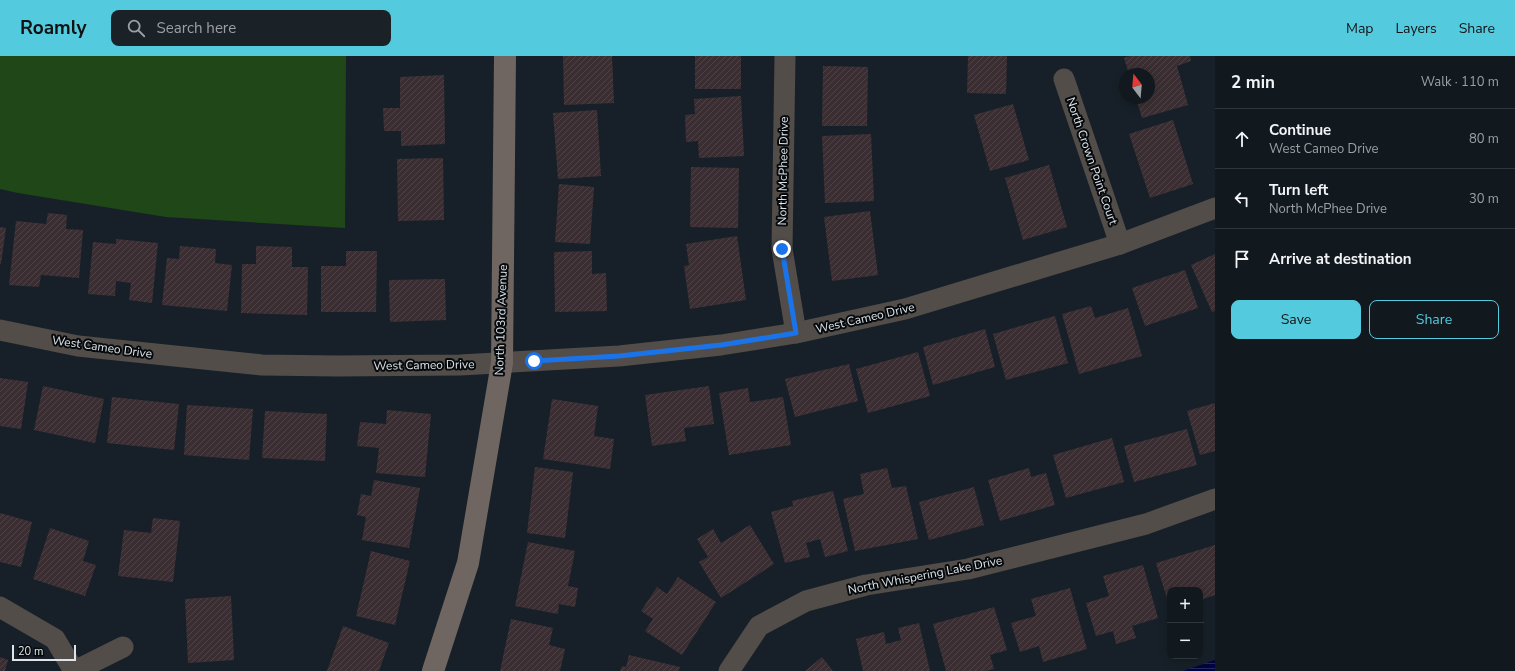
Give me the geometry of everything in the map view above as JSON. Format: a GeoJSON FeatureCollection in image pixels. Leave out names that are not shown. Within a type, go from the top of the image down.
{"type":"FeatureCollection","features":[{"type":"Feature","properties":{"kind":"street","name":"North 103rd Avenue"},"geometry":{"type":"LineString","coordinates":[[433,671],[468,562],[502,363],[505,56]]}},
{"type":"Feature","properties":{"kind":"street","name":"North McPhee Drive"},"geometry":{"type":"LineString","coordinates":[[784,56],[782,249],[796,333]]}},
{"type":"Feature","properties":{"kind":"street","name":"North Crown Point Court"},"geometry":{"type":"LineString","coordinates":[[1064,79],[1120,244]]}},
{"type":"Feature","properties":{"kind":"street","name":"West Cameo Drive"},"geometry":{"type":"LineString","coordinates":[[0,330],[78,346],[262,365],[345,366],[502,363],[619,356],[721,345],[796,333],[905,309],[1120,244],[1215,208]]}},
{"type":"Feature","properties":{"kind":"street","name":"North Whispering Lake Drive"},"geometry":{"type":"LineString","coordinates":[[729,671],[759,626],[806,601],[866,585],[968,569],[1146,524],[1215,499]]}},
{"type":"Feature","properties":{"kind":"street"},"geometry":{"type":"LineString","coordinates":[[0,608],[55,639],[75,671],[123,647]]}},
{"type":"Feature","properties":{"kind":"green space"},"geometry":{"type":"Polygon","coordinates":[[[0,56],[346,56],[345,228],[166,217],[0,189],[0,56]]]}},
{"type":"Feature","properties":{"kind":"shaded area"},"geometry":{"type":"Polygon","coordinates":[[[1215,660],[1215,671],[1183,671],[1215,660]]]}},
{"type":"Feature","properties":{"kind":"building"},"geometry":{"type":"Polygon","coordinates":[[[563,56],[612,56],[614,103],[564,105],[563,56]]]}},
{"type":"Feature","properties":{"kind":"building"},"geometry":{"type":"Polygon","coordinates":[[[695,56],[741,56],[741,89],[695,89],[695,56]]]}},
{"type":"Feature","properties":{"kind":"building"},"geometry":{"type":"Polygon","coordinates":[[[968,56],[1007,56],[1006,94],[967,93],[968,56]]]}},
{"type":"Feature","properties":{"kind":"building"},"geometry":{"type":"Polygon","coordinates":[[[1130,56],[1190,56],[1191,61],[1177,66],[1188,105],[1142,118],[1138,104],[1155,104],[1155,68],[1127,68],[1124,58],[1130,56]]]}},
{"type":"Feature","properties":{"kind":"building"},"geometry":{"type":"Polygon","coordinates":[[[823,66],[868,67],[867,126],[822,126],[823,66]]]}},
{"type":"Feature","properties":{"kind":"building"},"geometry":{"type":"Polygon","coordinates":[[[444,75],[445,144],[401,146],[401,131],[384,131],[383,108],[400,108],[400,77],[444,75]]]}},
{"type":"Feature","properties":{"kind":"building"},"geometry":{"type":"Polygon","coordinates":[[[741,96],[744,156],[699,158],[698,141],[686,142],[685,115],[695,114],[694,99],[741,96]]]}},
{"type":"Feature","properties":{"kind":"building"},"geometry":{"type":"Polygon","coordinates":[[[1013,104],[1029,160],[990,171],[974,115],[1013,104]]]}},
{"type":"Feature","properties":{"kind":"building"},"geometry":{"type":"Polygon","coordinates":[[[597,110],[601,176],[558,179],[553,113],[597,110]]]}},
{"type":"Feature","properties":{"kind":"building"},"geometry":{"type":"Polygon","coordinates":[[[1173,120],[1193,184],[1150,198],[1129,134],[1173,120]]]}},
{"type":"Feature","properties":{"kind":"building"},"geometry":{"type":"Polygon","coordinates":[[[871,134],[874,201],[825,203],[822,136],[871,134]]]}},
{"type":"Feature","properties":{"kind":"building"},"geometry":{"type":"Polygon","coordinates":[[[443,158],[444,220],[398,221],[397,159],[443,158]]]}},
{"type":"Feature","properties":{"kind":"building"},"geometry":{"type":"Polygon","coordinates":[[[1049,165],[1067,227],[1023,240],[1005,178],[1049,165]]]}},
{"type":"Feature","properties":{"kind":"building"},"geometry":{"type":"Polygon","coordinates":[[[691,167],[739,168],[738,228],[690,227],[691,167]]]}},
{"type":"Feature","properties":{"kind":"building"},"geometry":{"type":"Polygon","coordinates":[[[559,184],[594,187],[590,244],[555,242],[559,184]]]}},
{"type":"Feature","properties":{"kind":"building"},"geometry":{"type":"Polygon","coordinates":[[[870,211],[878,275],[832,281],[824,217],[870,211]]]}},
{"type":"Feature","properties":{"kind":"building"},"geometry":{"type":"Polygon","coordinates":[[[48,213],[67,215],[66,229],[83,230],[79,278],[41,275],[39,287],[9,285],[16,221],[46,224],[48,213]]]}},
{"type":"Feature","properties":{"kind":"building"},"geometry":{"type":"Polygon","coordinates":[[[0,227],[6,228],[1,264],[0,264],[0,227]]]}},
{"type":"Feature","properties":{"kind":"building"},"geometry":{"type":"Polygon","coordinates":[[[737,236],[746,300],[690,309],[684,266],[689,265],[686,244],[737,236]]]}},
{"type":"Feature","properties":{"kind":"building"},"geometry":{"type":"Polygon","coordinates":[[[116,239],[158,243],[152,303],[129,300],[131,283],[116,281],[115,296],[88,294],[93,242],[116,244],[116,239]]]}},
{"type":"Feature","properties":{"kind":"building"},"geometry":{"type":"Polygon","coordinates":[[[180,246],[216,249],[215,263],[232,265],[227,311],[162,305],[167,258],[179,259],[180,246]]]}},
{"type":"Feature","properties":{"kind":"building"},"geometry":{"type":"Polygon","coordinates":[[[256,246],[292,247],[292,267],[308,267],[307,315],[241,313],[242,264],[256,264],[256,246]]]}},
{"type":"Feature","properties":{"kind":"building"},"geometry":{"type":"Polygon","coordinates":[[[346,251],[377,251],[376,312],[321,312],[321,266],[346,266],[346,251]]]}},
{"type":"Feature","properties":{"kind":"building"},"geometry":{"type":"Polygon","coordinates":[[[592,251],[592,274],[606,273],[607,311],[555,312],[554,252],[592,251]]]}},
{"type":"Feature","properties":{"kind":"building"},"geometry":{"type":"Polygon","coordinates":[[[1215,254],[1215,311],[1212,312],[1191,265],[1215,254]]]}},
{"type":"Feature","properties":{"kind":"building"},"geometry":{"type":"Polygon","coordinates":[[[1185,270],[1198,308],[1145,326],[1132,288],[1185,270]]]}},
{"type":"Feature","properties":{"kind":"building"},"geometry":{"type":"Polygon","coordinates":[[[445,279],[446,320],[390,322],[389,280],[445,279]]]}},
{"type":"Feature","properties":{"kind":"building"},"geometry":{"type":"Polygon","coordinates":[[[1091,306],[1095,318],[1128,308],[1142,356],[1079,374],[1062,314],[1091,306]]]}},
{"type":"Feature","properties":{"kind":"building"},"geometry":{"type":"Polygon","coordinates":[[[1055,316],[1068,363],[1006,380],[993,334],[1055,316]]]}},
{"type":"Feature","properties":{"kind":"building"},"geometry":{"type":"Polygon","coordinates":[[[985,329],[995,367],[933,385],[923,347],[985,329]]]}},
{"type":"Feature","properties":{"kind":"building"},"geometry":{"type":"Polygon","coordinates":[[[918,352],[930,396],[868,413],[856,369],[918,352]]]}},
{"type":"Feature","properties":{"kind":"building"},"geometry":{"type":"Polygon","coordinates":[[[849,364],[858,401],[795,417],[785,379],[849,364]]]}},
{"type":"Feature","properties":{"kind":"building"},"geometry":{"type":"Polygon","coordinates":[[[0,378],[28,382],[21,429],[0,426],[0,378]]]}},
{"type":"Feature","properties":{"kind":"building"},"geometry":{"type":"Polygon","coordinates":[[[43,386],[104,399],[95,443],[34,430],[43,386]]]}},
{"type":"Feature","properties":{"kind":"building"},"geometry":{"type":"Polygon","coordinates":[[[709,386],[714,424],[684,428],[686,441],[652,446],[645,395],[709,386]]]}},
{"type":"Feature","properties":{"kind":"building"},"geometry":{"type":"Polygon","coordinates":[[[748,388],[750,402],[783,397],[791,445],[729,455],[719,393],[748,388]]]}},
{"type":"Feature","properties":{"kind":"building"},"geometry":{"type":"Polygon","coordinates":[[[112,397],[179,404],[174,450],[107,443],[112,397]]]}},
{"type":"Feature","properties":{"kind":"building"},"geometry":{"type":"Polygon","coordinates":[[[552,399],[598,406],[594,436],[614,439],[610,469],[543,459],[552,399]]]}},
{"type":"Feature","properties":{"kind":"building"},"geometry":{"type":"Polygon","coordinates":[[[1215,403],[1215,451],[1200,455],[1187,411],[1215,403]]]}},
{"type":"Feature","properties":{"kind":"building"},"geometry":{"type":"Polygon","coordinates":[[[187,405],[253,409],[249,460],[184,455],[187,405]]]}},
{"type":"Feature","properties":{"kind":"building"},"geometry":{"type":"Polygon","coordinates":[[[387,410],[431,414],[425,477],[376,473],[379,448],[357,446],[360,422],[386,424],[387,410]]]}},
{"type":"Feature","properties":{"kind":"building"},"geometry":{"type":"Polygon","coordinates":[[[265,411],[327,414],[325,461],[262,458],[265,411]]]}},
{"type":"Feature","properties":{"kind":"building"},"geometry":{"type":"Polygon","coordinates":[[[1187,429],[1197,465],[1134,482],[1124,446],[1187,429]]]}},
{"type":"Feature","properties":{"kind":"building"},"geometry":{"type":"Polygon","coordinates":[[[1112,438],[1124,482],[1066,498],[1053,455],[1112,438]]]}},
{"type":"Feature","properties":{"kind":"building"},"geometry":{"type":"Polygon","coordinates":[[[535,467],[573,472],[565,538],[527,533],[535,467]]]}},
{"type":"Feature","properties":{"kind":"building"},"geometry":{"type":"Polygon","coordinates":[[[887,468],[892,488],[906,486],[918,539],[855,551],[843,499],[864,494],[860,474],[887,468]]]}},
{"type":"Feature","properties":{"kind":"building"},"geometry":{"type":"Polygon","coordinates":[[[1029,468],[1031,477],[1046,473],[1055,505],[1000,521],[988,480],[1029,468]]]}},
{"type":"Feature","properties":{"kind":"building"},"geometry":{"type":"Polygon","coordinates":[[[374,480],[420,488],[409,548],[362,540],[366,517],[357,515],[361,494],[371,496],[374,480]]]}},
{"type":"Feature","properties":{"kind":"building"},"geometry":{"type":"Polygon","coordinates":[[[974,487],[984,525],[929,540],[919,502],[974,487]]]}},
{"type":"Feature","properties":{"kind":"building"},"geometry":{"type":"Polygon","coordinates":[[[833,491],[848,551],[825,557],[820,539],[806,543],[810,557],[785,563],[771,512],[793,506],[792,501],[833,491]]]}},
{"type":"Feature","properties":{"kind":"building"},"geometry":{"type":"Polygon","coordinates":[[[0,513],[32,522],[21,567],[0,562],[0,513]]]}},
{"type":"Feature","properties":{"kind":"building"},"geometry":{"type":"Polygon","coordinates":[[[153,518],[180,521],[173,582],[118,576],[124,530],[151,533],[153,518]]]}},
{"type":"Feature","properties":{"kind":"building"},"geometry":{"type":"Polygon","coordinates":[[[750,525],[774,564],[721,598],[699,562],[708,557],[697,539],[713,529],[721,543],[750,525]]]}},
{"type":"Feature","properties":{"kind":"building"},"geometry":{"type":"Polygon","coordinates":[[[50,528],[89,541],[83,561],[96,565],[85,596],[33,579],[50,528]]]}},
{"type":"Feature","properties":{"kind":"building"},"geometry":{"type":"Polygon","coordinates":[[[528,542],[575,551],[568,586],[578,588],[575,607],[559,604],[558,614],[515,606],[528,542]]]}},
{"type":"Feature","properties":{"kind":"building"},"geometry":{"type":"Polygon","coordinates":[[[1215,545],[1215,595],[1203,599],[1203,587],[1167,587],[1167,598],[1156,563],[1215,545]]]}},
{"type":"Feature","properties":{"kind":"building"},"geometry":{"type":"Polygon","coordinates":[[[371,551],[410,561],[395,625],[356,616],[371,551]]]}},
{"type":"Feature","properties":{"kind":"building"},"geometry":{"type":"Polygon","coordinates":[[[1143,565],[1158,618],[1132,626],[1136,638],[1116,644],[1113,631],[1096,636],[1086,603],[1109,596],[1103,576],[1143,565]]]}},
{"type":"Feature","properties":{"kind":"building"},"geometry":{"type":"Polygon","coordinates":[[[678,577],[716,602],[682,655],[645,631],[653,619],[641,611],[657,587],[667,594],[678,577]]]}},
{"type":"Feature","properties":{"kind":"building"},"geometry":{"type":"Polygon","coordinates":[[[1070,588],[1087,649],[1043,662],[1039,646],[1020,652],[1011,623],[1036,616],[1031,599],[1070,588]]]}},
{"type":"Feature","properties":{"kind":"building"},"geometry":{"type":"Polygon","coordinates":[[[231,596],[234,660],[188,663],[185,599],[231,596]]]}},
{"type":"Feature","properties":{"kind":"building"},"geometry":{"type":"Polygon","coordinates":[[[994,607],[1007,650],[990,655],[994,669],[986,671],[946,671],[933,624],[994,607]]]}},
{"type":"Feature","properties":{"kind":"building"},"geometry":{"type":"Polygon","coordinates":[[[511,619],[553,628],[549,645],[565,649],[560,671],[500,671],[511,619]]]}},
{"type":"Feature","properties":{"kind":"building"},"geometry":{"type":"Polygon","coordinates":[[[919,623],[930,671],[863,671],[856,639],[884,632],[886,644],[901,640],[898,628],[919,623]]]}},
{"type":"Feature","properties":{"kind":"building"},"geometry":{"type":"Polygon","coordinates":[[[343,626],[389,643],[379,671],[327,671],[343,626]]]}},
{"type":"Feature","properties":{"kind":"building"},"geometry":{"type":"Polygon","coordinates":[[[629,655],[680,667],[679,671],[620,671],[622,666],[626,667],[629,655]]]}},
{"type":"Feature","properties":{"kind":"building"},"geometry":{"type":"Polygon","coordinates":[[[0,657],[8,660],[5,671],[0,671],[0,657]]]}},
{"type":"Feature","properties":{"kind":"building"},"geometry":{"type":"Polygon","coordinates":[[[822,657],[833,671],[805,671],[822,657]]]}},
{"type":"Feature","properties":{"kind":"route"},"geometry":{"type":"LineString","coordinates":[[534,361],[619,356],[721,345],[796,333],[782,249]]}}]}
